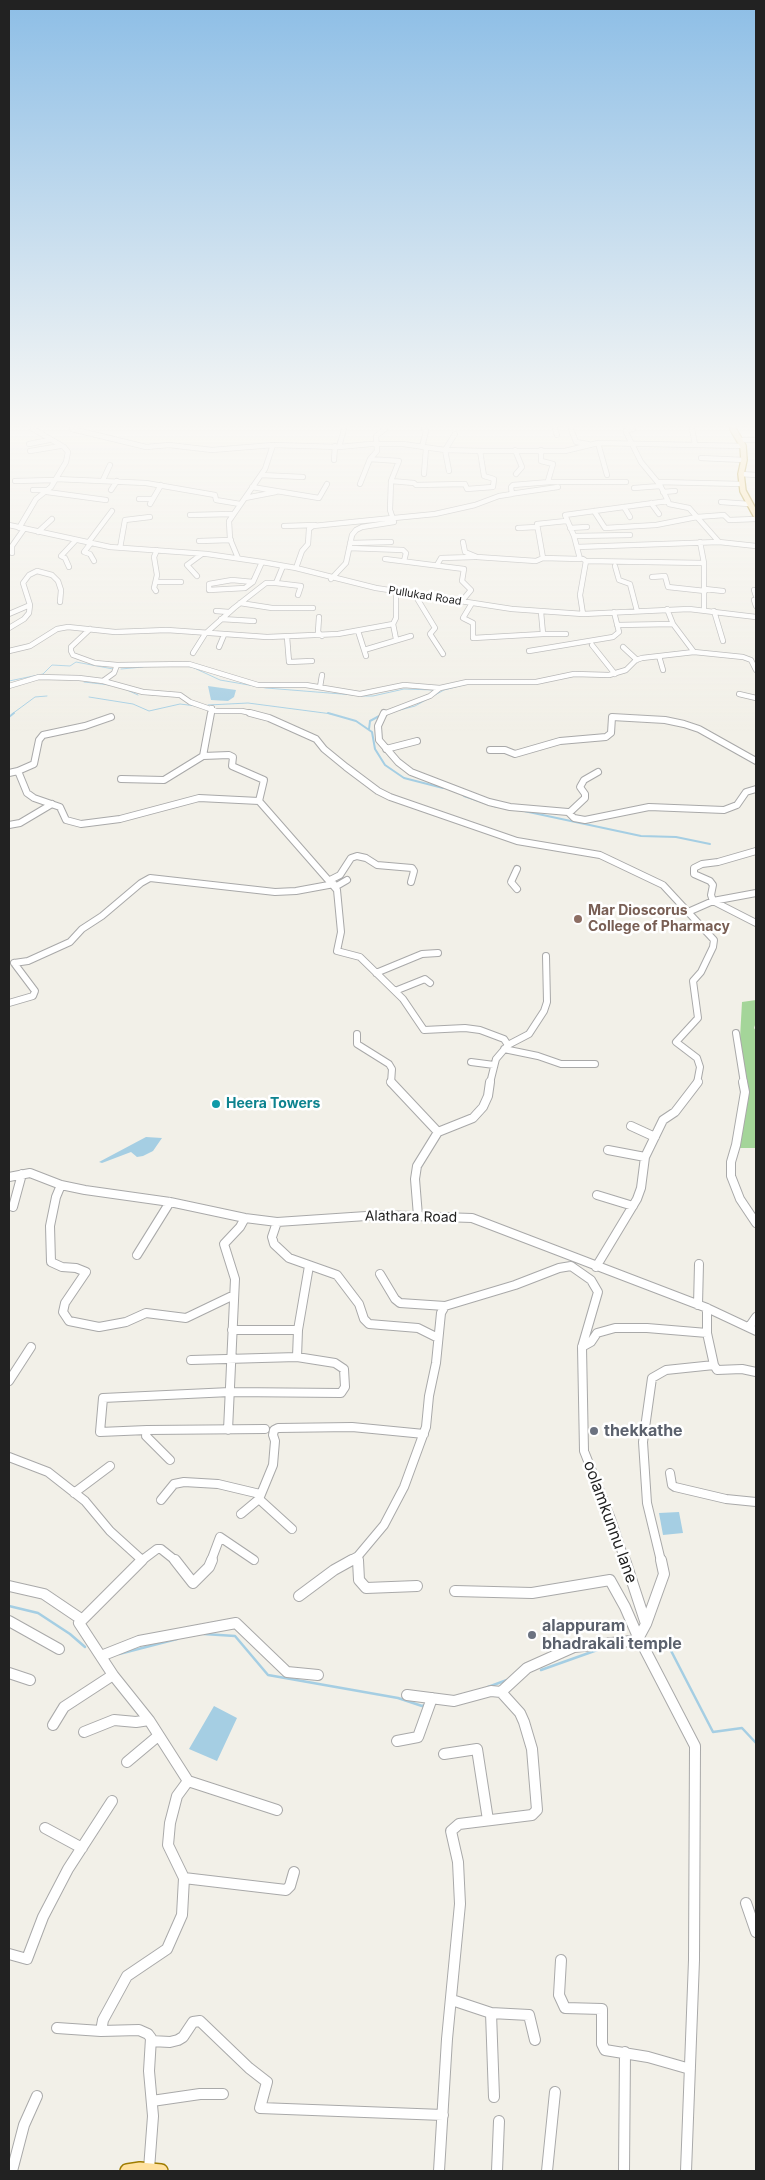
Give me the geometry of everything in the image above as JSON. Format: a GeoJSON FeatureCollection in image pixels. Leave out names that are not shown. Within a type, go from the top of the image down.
{"type":"FeatureCollection","features":[{"type":"Feature","properties":{"kind":"main road"},"geometry":{"type":"LineString","coordinates":[[127,2171],[155,2170]]}},
{"type":"Feature","properties":{"kind":"street"},"geometry":{"type":"LineString","coordinates":[[12,554],[12,546],[20,531]]}},
{"type":"Feature","properties":{"kind":"street","name":"Pullukad Road"},"geometry":{"type":"LineString","coordinates":[[33,531],[76,541],[120,548],[238,558],[296,568],[331,578],[415,595],[541,612],[582,614],[667,609],[704,610],[756,618]]}},
{"type":"Feature","properties":{"kind":"street"},"geometry":{"type":"LineString","coordinates":[[94,561],[90,554],[84,552],[98,531]]}},
{"type":"Feature","properties":{"kind":"street"},"geometry":{"type":"LineString","coordinates":[[120,548],[123,531]]}},
{"type":"Feature","properties":{"kind":"street"},"geometry":{"type":"LineString","coordinates":[[230,531],[231,540],[238,558]]}},
{"type":"Feature","properties":{"kind":"street"},"geometry":{"type":"LineString","coordinates":[[296,568],[302,551],[308,544],[309,531]]}},
{"type":"Feature","properties":{"kind":"street"},"geometry":{"type":"LineString","coordinates":[[331,578],[346,563],[352,535],[356,531]]}},
{"type":"Feature","properties":{"kind":"street"},"geometry":{"type":"LineString","coordinates":[[537,531],[542,558]]}},
{"type":"Feature","properties":{"kind":"street"},"geometry":{"type":"LineString","coordinates":[[571,531],[580,558]]}},
{"type":"Feature","properties":{"kind":"street"},"geometry":{"type":"LineString","coordinates":[[709,531],[719,542]]}},
{"type":"Feature","properties":{"kind":"street"},"geometry":{"type":"LineString","coordinates":[[574,536],[630,535]]}},
{"type":"Feature","properties":{"kind":"street"},"geometry":{"type":"LineString","coordinates":[[199,541],[231,540]]}},
{"type":"Feature","properties":{"kind":"street"},"geometry":{"type":"LineString","coordinates":[[69,567],[65,558],[61,556],[76,541]]}},
{"type":"Feature","properties":{"kind":"street"},"geometry":{"type":"LineString","coordinates":[[350,545],[391,542]]}},
{"type":"Feature","properties":{"kind":"street"},"geometry":{"type":"LineString","coordinates":[[463,542],[466,552],[477,557]]}},
{"type":"Feature","properties":{"kind":"street"},"geometry":{"type":"LineString","coordinates":[[700,542],[704,563],[704,610]]}},
{"type":"Feature","properties":{"kind":"street"},"geometry":{"type":"LineString","coordinates":[[577,547],[700,542],[756,546]]}},
{"type":"Feature","properties":{"kind":"street"},"geometry":{"type":"LineString","coordinates":[[350,545],[403,550],[406,553],[404,561]]}},
{"type":"Feature","properties":{"kind":"street"},"geometry":{"type":"LineString","coordinates":[[109,554],[113,547]]}},
{"type":"Feature","properties":{"kind":"street"},"geometry":{"type":"LineString","coordinates":[[156,591],[154,588],[157,575],[154,557],[157,550]]}},
{"type":"Feature","properties":{"kind":"street"},"geometry":{"type":"LineString","coordinates":[[197,576],[187,564],[202,554]]}},
{"type":"Feature","properties":{"kind":"street"},"geometry":{"type":"LineString","coordinates":[[438,565],[441,558],[477,557],[536,560],[542,558],[580,558],[586,561],[704,563]]}},
{"type":"Feature","properties":{"kind":"street"},"geometry":{"type":"LineString","coordinates":[[385,559],[465,570],[462,581],[471,590],[461,602]]}},
{"type":"Feature","properties":{"kind":"street"},"geometry":{"type":"LineString","coordinates":[[582,614],[580,595],[586,561]]}},
{"type":"Feature","properties":{"kind":"street"},"geometry":{"type":"LineString","coordinates":[[253,582],[232,580],[208,585],[209,590],[215,591],[245,588],[253,582],[262,562]]}},
{"type":"Feature","properties":{"kind":"street"},"geometry":{"type":"LineString","coordinates":[[276,583],[283,566]]}},
{"type":"Feature","properties":{"kind":"street"},"geometry":{"type":"LineString","coordinates":[[615,566],[620,580],[630,584],[637,611]]}},
{"type":"Feature","properties":{"kind":"street"},"geometry":{"type":"LineString","coordinates":[[9,628],[24,619],[29,613],[30,605],[22,582],[29,574],[37,571],[52,575],[58,581],[61,590],[60,602]]}},
{"type":"Feature","properties":{"kind":"street"},"geometry":{"type":"LineString","coordinates":[[652,577],[665,576],[668,587],[723,591]]}},
{"type":"Feature","properties":{"kind":"street"},"geometry":{"type":"LineString","coordinates":[[156,582],[181,582]]}},
{"type":"Feature","properties":{"kind":"street"},"geometry":{"type":"LineString","coordinates":[[193,653],[205,634],[228,612],[266,582],[301,586],[298,594]]}},
{"type":"Feature","properties":{"kind":"street"},"geometry":{"type":"LineString","coordinates":[[754,590],[756,606]]}},
{"type":"Feature","properties":{"kind":"street"},"geometry":{"type":"LineString","coordinates":[[396,639],[393,624],[396,618],[396,597],[399,592]]}},
{"type":"Feature","properties":{"kind":"street"},"geometry":{"type":"LineString","coordinates":[[415,595],[435,628],[430,634],[443,654]]}},
{"type":"Feature","properties":{"kind":"street"},"geometry":{"type":"LineString","coordinates":[[240,603],[272,608],[312,608]]}},
{"type":"Feature","properties":{"kind":"street"},"geometry":{"type":"LineString","coordinates":[[472,603],[463,618],[473,623],[473,638],[566,634]]}},
{"type":"Feature","properties":{"kind":"street"},"geometry":{"type":"LineString","coordinates":[[9,614],[30,605]]}},
{"type":"Feature","properties":{"kind":"street"},"geometry":{"type":"LineString","coordinates":[[667,609],[673,624],[694,652]]}},
{"type":"Feature","properties":{"kind":"street"},"geometry":{"type":"LineString","coordinates":[[216,611],[228,612]]}},
{"type":"Feature","properties":{"kind":"street"},"geometry":{"type":"LineString","coordinates":[[714,611],[723,641]]}},
{"type":"Feature","properties":{"kind":"street"},"geometry":{"type":"LineString","coordinates":[[541,612],[543,634]]}},
{"type":"Feature","properties":{"kind":"street"},"geometry":{"type":"LineString","coordinates":[[529,650],[611,638],[618,634],[614,612]]}},
{"type":"Feature","properties":{"kind":"street"},"geometry":{"type":"LineString","coordinates":[[319,617],[318,632],[322,636]]}},
{"type":"Feature","properties":{"kind":"street"},"geometry":{"type":"LineString","coordinates":[[221,619],[254,620]]}},
{"type":"Feature","properties":{"kind":"street"},"geometry":{"type":"LineString","coordinates":[[9,651],[30,646],[60,628],[115,632],[167,630],[205,634],[287,637],[322,636],[393,624]]}},
{"type":"Feature","properties":{"kind":"street"},"geometry":{"type":"LineString","coordinates":[[617,625],[673,624]]}},
{"type":"Feature","properties":{"kind":"street"},"geometry":{"type":"LineString","coordinates":[[90,629],[71,647],[73,655],[83,660],[117,665],[189,664],[258,685],[320,687],[365,694],[404,684],[440,688],[467,682],[536,682],[578,674],[615,674],[626,670],[637,660],[694,652],[743,657],[751,660],[756,670]]}},
{"type":"Feature","properties":{"kind":"street"},"geometry":{"type":"LineString","coordinates":[[358,631],[365,653],[396,639],[411,636]]}},
{"type":"Feature","properties":{"kind":"street"},"geometry":{"type":"LineString","coordinates":[[219,647],[224,635]]}},
{"type":"Feature","properties":{"kind":"street"},"geometry":{"type":"LineString","coordinates":[[287,637],[289,662],[312,661]]}},
{"type":"Feature","properties":{"kind":"street"},"geometry":{"type":"LineString","coordinates":[[592,644],[615,674]]}},
{"type":"Feature","properties":{"kind":"street"},"geometry":{"type":"LineString","coordinates":[[624,647],[637,660]]}},
{"type":"Feature","properties":{"kind":"street"},"geometry":{"type":"LineString","coordinates":[[659,656],[663,670]]}},
{"type":"Feature","properties":{"kind":"street"},"geometry":{"type":"LineString","coordinates":[[103,681],[114,673],[117,665]]}},
{"type":"Feature","properties":{"kind":"street"},"geometry":{"type":"LineString","coordinates":[[561,668],[565,676]]}},
{"type":"Feature","properties":{"kind":"street"},"geometry":{"type":"LineString","coordinates":[[320,687],[322,675]]}},
{"type":"Feature","properties":{"kind":"street"},"geometry":{"type":"LineString","coordinates":[[9,686],[30,679],[51,676],[103,681],[143,692],[180,695],[190,702],[212,708],[216,711],[242,711],[259,715],[316,739],[324,750],[378,791],[390,797],[517,841],[580,850],[608,859],[663,886],[714,940],[713,947],[701,972],[693,981],[698,1018],[676,1042],[697,1058],[700,1067],[699,1081],[675,1112],[663,1120],[645,1157],[641,1188],[633,1206],[596,1267]]}},
{"type":"Feature","properties":{"kind":"street"},"geometry":{"type":"LineString","coordinates":[[440,688],[430,696],[383,715],[378,726],[379,740],[410,772],[458,786],[490,802],[510,807],[569,813],[574,818],[585,820],[649,807],[724,810],[737,805],[746,792],[756,789]]}},
{"type":"Feature","properties":{"kind":"street"},"geometry":{"type":"LineString","coordinates":[[739,694],[756,698]]}},
{"type":"Feature","properties":{"kind":"street"},"geometry":{"type":"LineString","coordinates":[[203,756],[212,708]]}},
{"type":"Feature","properties":{"kind":"street"},"geometry":{"type":"LineString","coordinates":[[9,772],[18,771],[34,764],[39,740],[43,735],[85,726],[111,717]]}},
{"type":"Feature","properties":{"kind":"street"},"geometry":{"type":"LineString","coordinates":[[490,750],[505,750],[515,754],[560,742],[606,737],[611,733],[612,717],[659,719],[684,724],[704,732],[756,761]]}},
{"type":"Feature","properties":{"kind":"street"},"geometry":{"type":"LineString","coordinates":[[386,749],[417,741]]}},
{"type":"Feature","properties":{"kind":"street"},"geometry":{"type":"LineString","coordinates":[[121,779],[164,780],[203,756],[231,756],[232,766],[264,780],[259,801]]}},
{"type":"Feature","properties":{"kind":"street"},"geometry":{"type":"LineString","coordinates":[[18,771],[27,792],[34,798],[62,809],[66,820],[76,823],[88,824],[120,819],[200,798],[259,801],[333,884],[339,904],[341,932],[337,951],[360,958],[394,991],[413,1013],[424,1030],[465,1028],[480,1030],[498,1036],[506,1047],[561,1064],[595,1064]]}},
{"type":"Feature","properties":{"kind":"street"},"geometry":{"type":"LineString","coordinates":[[569,813],[585,798],[585,794],[580,787],[584,780],[598,772]]}},
{"type":"Feature","properties":{"kind":"street"},"geometry":{"type":"LineString","coordinates":[[9,825],[20,823],[52,804]]}},
{"type":"Feature","properties":{"kind":"street"},"geometry":{"type":"LineString","coordinates":[[756,851],[718,862],[702,864],[694,868],[694,874],[710,881],[713,885],[711,895],[713,901],[756,923]]}},
{"type":"Feature","properties":{"kind":"street"},"geometry":{"type":"LineString","coordinates":[[333,884],[351,858],[357,856],[366,858],[377,865],[412,868],[414,870],[411,882]]}},
{"type":"Feature","properties":{"kind":"street"},"geometry":{"type":"LineString","coordinates":[[517,869],[511,882],[517,889]]}},
{"type":"Feature","properties":{"kind":"street"},"geometry":{"type":"LineString","coordinates":[[9,1003],[33,996],[35,991],[14,963],[28,961],[70,942],[82,929],[102,916],[145,880],[161,878],[275,892],[296,891],[348,880]]}},
{"type":"Feature","properties":{"kind":"street"},"geometry":{"type":"LineString","coordinates":[[688,912],[713,901],[756,893]]}},
{"type":"Feature","properties":{"kind":"street"},"geometry":{"type":"LineString","coordinates":[[376,973],[422,954],[438,953]]}},
{"type":"Feature","properties":{"kind":"street"},"geometry":{"type":"LineString","coordinates":[[418,1216],[415,1179],[417,1166],[438,1132],[477,1115],[488,1096],[494,1065],[506,1047],[528,1034],[544,1011],[547,1002],[546,956]]}},
{"type":"Feature","properties":{"kind":"street"},"geometry":{"type":"LineString","coordinates":[[394,991],[425,979],[430,983]]}},
{"type":"Feature","properties":{"kind":"street"},"geometry":{"type":"LineString","coordinates":[[357,1034],[357,1044],[390,1066],[391,1083],[438,1132]]}},
{"type":"Feature","properties":{"kind":"street"},"geometry":{"type":"LineString","coordinates":[[736,1034],[745,1092],[736,1145],[731,1162],[731,1176],[737,1193],[756,1223]]}},
{"type":"Feature","properties":{"kind":"street"},"geometry":{"type":"LineString","coordinates":[[471,1062],[494,1065]]}},
{"type":"Feature","properties":{"kind":"street"},"geometry":{"type":"LineString","coordinates":[[631,1126],[655,1136]]}},
{"type":"Feature","properties":{"kind":"street"},"geometry":{"type":"LineString","coordinates":[[608,1150],[645,1157]]}},
{"type":"Feature","properties":{"kind":"street"},"geometry":{"type":"LineString","coordinates":[[9,1177],[22,1174],[13,1207]]}},
{"type":"Feature","properties":{"kind":"street","name":"Alathara Road"},"geometry":{"type":"LineString","coordinates":[[22,1174],[30,1174],[61,1185],[170,1202],[244,1218],[277,1222],[381,1215],[472,1218],[703,1307],[753,1329]]}},
{"type":"Feature","properties":{"kind":"street"},"geometry":{"type":"LineString","coordinates":[[61,1185],[56,1197],[50,1226],[51,1262],[62,1267],[76,1268],[86,1272],[65,1303],[63,1312],[69,1321],[99,1327],[126,1322],[146,1313],[186,1318],[234,1295]]}},
{"type":"Feature","properties":{"kind":"street"},"geometry":{"type":"LineString","coordinates":[[597,1195],[633,1206]]}},
{"type":"Feature","properties":{"kind":"street"},"geometry":{"type":"LineString","coordinates":[[137,1255],[170,1202]]}},
{"type":"Feature","properties":{"kind":"street"},"geometry":{"type":"LineString","coordinates":[[228,1430],[235,1279],[224,1244],[240,1227],[244,1218]]}},
{"type":"Feature","properties":{"kind":"street"},"geometry":{"type":"LineString","coordinates":[[277,1222],[272,1237],[274,1244],[289,1258],[336,1275],[359,1304],[364,1319],[369,1324],[418,1328],[438,1338]]}},
{"type":"Feature","properties":{"kind":"street"},"geometry":{"type":"LineString","coordinates":[[699,1264],[703,1307],[714,1365],[717,1370],[742,1369],[756,1372]]}},
{"type":"Feature","properties":{"kind":"street"},"geometry":{"type":"LineString","coordinates":[[297,1357],[298,1330],[310,1266]]}},
{"type":"Feature","properties":{"kind":"street","name":"oolamkunnu lane"},"geometry":{"type":"LineString","coordinates":[[445,1306],[515,1285],[559,1268],[574,1268],[591,1280],[598,1292],[582,1347],[584,1451],[610,1519],[646,1624]]}},
{"type":"Feature","properties":{"kind":"street"},"geometry":{"type":"LineString","coordinates":[[298,1596],[334,1570],[358,1556],[384,1525],[404,1487],[424,1434],[428,1396],[436,1363],[438,1338],[445,1306],[400,1303],[394,1299],[380,1274]]}},
{"type":"Feature","properties":{"kind":"street"},"geometry":{"type":"LineString","coordinates":[[753,1329],[756,1317]]}},
{"type":"Feature","properties":{"kind":"street"},"geometry":{"type":"LineString","coordinates":[[582,1347],[590,1342],[597,1333],[615,1328],[647,1328],[707,1333]]}},
{"type":"Feature","properties":{"kind":"street"},"geometry":{"type":"LineString","coordinates":[[232,1330],[298,1330]]}},
{"type":"Feature","properties":{"kind":"street"},"geometry":{"type":"LineString","coordinates":[[9,1381],[30,1348]]}},
{"type":"Feature","properties":{"kind":"street"},"geometry":{"type":"LineString","coordinates":[[191,1360],[297,1357],[339,1365],[345,1374],[344,1391],[230,1392],[102,1398],[100,1432],[265,1429]]}},
{"type":"Feature","properties":{"kind":"street"},"geometry":{"type":"LineString","coordinates":[[639,1638],[664,1574],[647,1503],[642,1442],[652,1378],[666,1370],[714,1365]]}},
{"type":"Feature","properties":{"kind":"street"},"geometry":{"type":"LineString","coordinates":[[241,1514],[259,1497],[273,1465],[275,1441],[273,1435],[274,1430],[278,1428],[352,1427],[424,1434]]}},
{"type":"Feature","properties":{"kind":"street"},"geometry":{"type":"LineString","coordinates":[[147,1430],[146,1436],[170,1460]]}},
{"type":"Feature","properties":{"kind":"street"},"geometry":{"type":"LineString","coordinates":[[9,1457],[48,1472],[74,1492],[85,1501],[123,1544],[142,1560]]}},
{"type":"Feature","properties":{"kind":"street"},"geometry":{"type":"LineString","coordinates":[[74,1492],[110,1466]]}},
{"type":"Feature","properties":{"kind":"street"},"geometry":{"type":"LineString","coordinates":[[670,1473],[672,1485],[675,1487],[726,1499],[756,1502]]}},
{"type":"Feature","properties":{"kind":"street"},"geometry":{"type":"LineString","coordinates":[[161,1500],[174,1484],[184,1482],[218,1484],[259,1497],[292,1529]]}},
{"type":"Feature","properties":{"kind":"street"},"geometry":{"type":"LineString","coordinates":[[254,1560],[220,1537],[209,1567],[193,1583],[174,1558],[161,1549],[157,1549],[142,1560],[79,1623],[112,1675],[149,1720],[188,1781],[277,1810]]}},
{"type":"Feature","properties":{"kind":"street"},"geometry":{"type":"LineString","coordinates":[[358,1556],[359,1580],[366,1588],[372,1590],[417,1586]]}},
{"type":"Feature","properties":{"kind":"street"},"geometry":{"type":"LineString","coordinates":[[455,1591],[532,1593],[610,1580],[695,1746],[694,1960],[686,2171]]}},
{"type":"Feature","properties":{"kind":"street"},"geometry":{"type":"LineString","coordinates":[[9,1586],[44,1594],[81,1620]]}},
{"type":"Feature","properties":{"kind":"street"},"geometry":{"type":"LineString","coordinates":[[9,1621],[59,1650]]}},
{"type":"Feature","properties":{"kind":"street"},"geometry":{"type":"LineString","coordinates":[[101,1656],[139,1641],[236,1623],[287,1672],[318,1675]]}},
{"type":"Feature","properties":{"kind":"street"},"geometry":{"type":"LineString","coordinates":[[501,1692],[527,1668],[574,1647],[639,1638]]}},
{"type":"Feature","properties":{"kind":"street"},"geometry":{"type":"LineString","coordinates":[[9,1673],[31,1682],[30,1680]]}},
{"type":"Feature","properties":{"kind":"street"},"geometry":{"type":"LineString","coordinates":[[54,1725],[64,1707],[112,1675]]}},
{"type":"Feature","properties":{"kind":"street"},"geometry":{"type":"LineString","coordinates":[[407,1695],[454,1701],[488,1691],[501,1692],[520,1712],[524,1722],[532,1749],[537,1808],[532,1815],[459,1824],[451,1831],[458,1862],[460,1904],[447,2038],[439,2171]]}},
{"type":"Feature","properties":{"kind":"street"},"geometry":{"type":"LineString","coordinates":[[397,1741],[418,1737],[432,1698]]}},
{"type":"Feature","properties":{"kind":"street"},"geometry":{"type":"LineString","coordinates":[[84,1732],[114,1720],[136,1722],[149,1720]]}},
{"type":"Feature","properties":{"kind":"street"},"geometry":{"type":"LineString","coordinates":[[127,1762],[158,1736]]}},
{"type":"Feature","properties":{"kind":"street"},"geometry":{"type":"LineString","coordinates":[[444,1754],[476,1749],[488,1820]]}},
{"type":"Feature","properties":{"kind":"street"},"geometry":{"type":"LineString","coordinates":[[101,2031],[103,2020],[127,1976],[167,1949],[182,1916],[184,1878],[168,1845],[170,1823],[177,1796],[188,1781]]}},
{"type":"Feature","properties":{"kind":"street"},"geometry":{"type":"LineString","coordinates":[[9,1954],[28,1959],[43,1917],[82,1848],[112,1801]]}},
{"type":"Feature","properties":{"kind":"street"},"geometry":{"type":"LineString","coordinates":[[45,1828],[82,1848]]}},
{"type":"Feature","properties":{"kind":"street"},"geometry":{"type":"LineString","coordinates":[[184,1878],[286,1890],[290,1886],[294,1872]]}},
{"type":"Feature","properties":{"kind":"street"},"geometry":{"type":"LineString","coordinates":[[746,1903],[756,1932]]}},
{"type":"Feature","properties":{"kind":"street"},"geometry":{"type":"LineString","coordinates":[[561,1960],[559,1994],[565,2008],[602,2009],[603,2048],[609,2052],[625,2052],[690,2069]]}},
{"type":"Feature","properties":{"kind":"street"},"geometry":{"type":"LineString","coordinates":[[452,2000],[491,2013],[529,2015],[535,2040]]}},
{"type":"Feature","properties":{"kind":"street"},"geometry":{"type":"LineString","coordinates":[[491,2013],[494,2097]]}},
{"type":"Feature","properties":{"kind":"street"},"geometry":{"type":"LineString","coordinates":[[151,2041],[170,2042],[178,2040],[183,2037],[193,2022],[200,2021],[249,2068],[267,2082],[260,2108],[443,2115]]}},
{"type":"Feature","properties":{"kind":"street"},"geometry":{"type":"LineString","coordinates":[[57,2028],[101,2031],[139,2030],[148,2034],[151,2041],[150,2071],[155,2170]]}},
{"type":"Feature","properties":{"kind":"street"},"geometry":{"type":"LineString","coordinates":[[624,2171],[625,2052]]}},
{"type":"Feature","properties":{"kind":"street"},"geometry":{"type":"LineString","coordinates":[[547,2171],[555,2092]]}},
{"type":"Feature","properties":{"kind":"street"},"geometry":{"type":"LineString","coordinates":[[152,2101],[194,2094],[223,2094]]}},
{"type":"Feature","properties":{"kind":"street"},"geometry":{"type":"LineString","coordinates":[[12,2171],[24,2125],[37,2096]]}},
{"type":"Feature","properties":{"kind":"street"},"geometry":{"type":"LineString","coordinates":[[497,2171],[498,2121]]}},
{"type":"Feature","properties":{"kind":"green space"},"geometry":{"type":"Polygon","coordinates":[[[756,1000],[756,1022],[754,1028],[756,1031],[756,1148],[738,1148],[748,1091],[740,1038],[742,1002],[756,1000]]]}},
{"type":"Feature","properties":{"kind":"water"},"geometry":{"type":"Polygon","coordinates":[[[208,686],[236,690],[234,697],[228,701],[211,700],[208,686]]]}},
{"type":"Feature","properties":{"kind":"water"},"geometry":{"type":"Polygon","coordinates":[[[146,1137],[162,1138],[153,1151],[143,1156],[137,1157],[131,1152],[102,1163],[99,1162],[146,1137]]]}},
{"type":"Feature","properties":{"kind":"water"},"geometry":{"type":"Polygon","coordinates":[[[679,1512],[683,1533],[663,1535],[659,1513],[679,1512]]]}},
{"type":"Feature","properties":{"kind":"water"},"geometry":{"type":"Polygon","coordinates":[[[214,1706],[237,1718],[217,1761],[189,1749],[214,1706]]]}},
{"type":"Feature","properties":{"kind":"waterway"},"geometry":{"type":"LineString","coordinates":[[9,681],[43,674],[52,665],[70,666],[76,662],[113,669]]}},
{"type":"Feature","properties":{"kind":"waterway"},"geometry":{"type":"LineString","coordinates":[[183,666],[192,667],[220,680],[266,688],[354,695]]}},
{"type":"Feature","properties":{"kind":"waterway"},"geometry":{"type":"LineString","coordinates":[[121,669],[143,667]]}},
{"type":"Feature","properties":{"kind":"waterway"},"geometry":{"type":"LineString","coordinates":[[84,682],[110,685]]}},
{"type":"Feature","properties":{"kind":"waterway"},"geometry":{"type":"LineString","coordinates":[[400,710],[415,706],[444,690],[467,684]]}},
{"type":"Feature","properties":{"kind":"waterway"},"geometry":{"type":"LineString","coordinates":[[361,696],[373,696],[404,689],[434,690]]}},
{"type":"Feature","properties":{"kind":"waterway"},"geometry":{"type":"LineString","coordinates":[[127,690],[138,695]]}},
{"type":"Feature","properties":{"kind":"waterway"},"geometry":{"type":"LineString","coordinates":[[12,714],[35,697],[47,696]]}},
{"type":"Feature","properties":{"kind":"waterway"},"geometry":{"type":"LineString","coordinates":[[89,697],[133,704],[149,711],[180,704],[196,706]]}},
{"type":"Feature","properties":{"kind":"waterway"},"geometry":{"type":"LineString","coordinates":[[208,705],[248,703],[331,714]]}},
{"type":"Feature","properties":{"kind":"waterway"},"geometry":{"type":"LineString","coordinates":[[9,717],[14,713]]}},
{"type":"Feature","properties":{"kind":"waterway"},"geometry":{"type":"LineString","coordinates":[[331,714],[356,721],[372,732],[375,749],[385,765],[404,778],[443,788]]}},
{"type":"Feature","properties":{"kind":"waterway"},"geometry":{"type":"LineString","coordinates":[[369,729],[370,721],[381,715]]}},
{"type":"Feature","properties":{"kind":"waterway"},"geometry":{"type":"LineString","coordinates":[[464,796],[497,807]]}},
{"type":"Feature","properties":{"kind":"waterway"},"geometry":{"type":"LineString","coordinates":[[524,811],[641,836],[676,837],[710,844]]}},
{"type":"Feature","properties":{"kind":"waterway"},"geometry":{"type":"LineString","coordinates":[[9,1606],[38,1613],[70,1634],[85,1647]]}},
{"type":"Feature","properties":{"kind":"waterway"},"geometry":{"type":"LineString","coordinates":[[204,1634],[235,1636],[268,1675],[398,1698],[422,1706],[425,1705]]}},
{"type":"Feature","properties":{"kind":"waterway"},"geometry":{"type":"LineString","coordinates":[[119,1654],[177,1639]]}},
{"type":"Feature","properties":{"kind":"waterway"},"geometry":{"type":"LineString","coordinates":[[658,1643],[667,1643],[713,1732],[742,1728],[756,1743]]}},
{"type":"Feature","properties":{"kind":"waterway"},"geometry":{"type":"LineString","coordinates":[[541,1670],[600,1649]]}},
{"type":"Feature","properties":{"kind":"waterway"},"geometry":{"type":"LineString","coordinates":[[488,1687],[507,1680]]}},
{"type":"Feature","properties":{"kind":"place","name":"Mar Dioscorus College of Pharmacy"},"geometry":{"type":"Point","coordinates":[578,919]}},
{"type":"Feature","properties":{"kind":"place","name":"Heera Towers"},"geometry":{"type":"Point","coordinates":[216,1104]}},
{"type":"Feature","properties":{"kind":"place","name":"thekkathe"},"geometry":{"type":"Point","coordinates":[594,1431]}},
{"type":"Feature","properties":{"kind":"place","name":"alappuram bhadrakali temple"},"geometry":{"type":"Point","coordinates":[532,1635]}}]}
